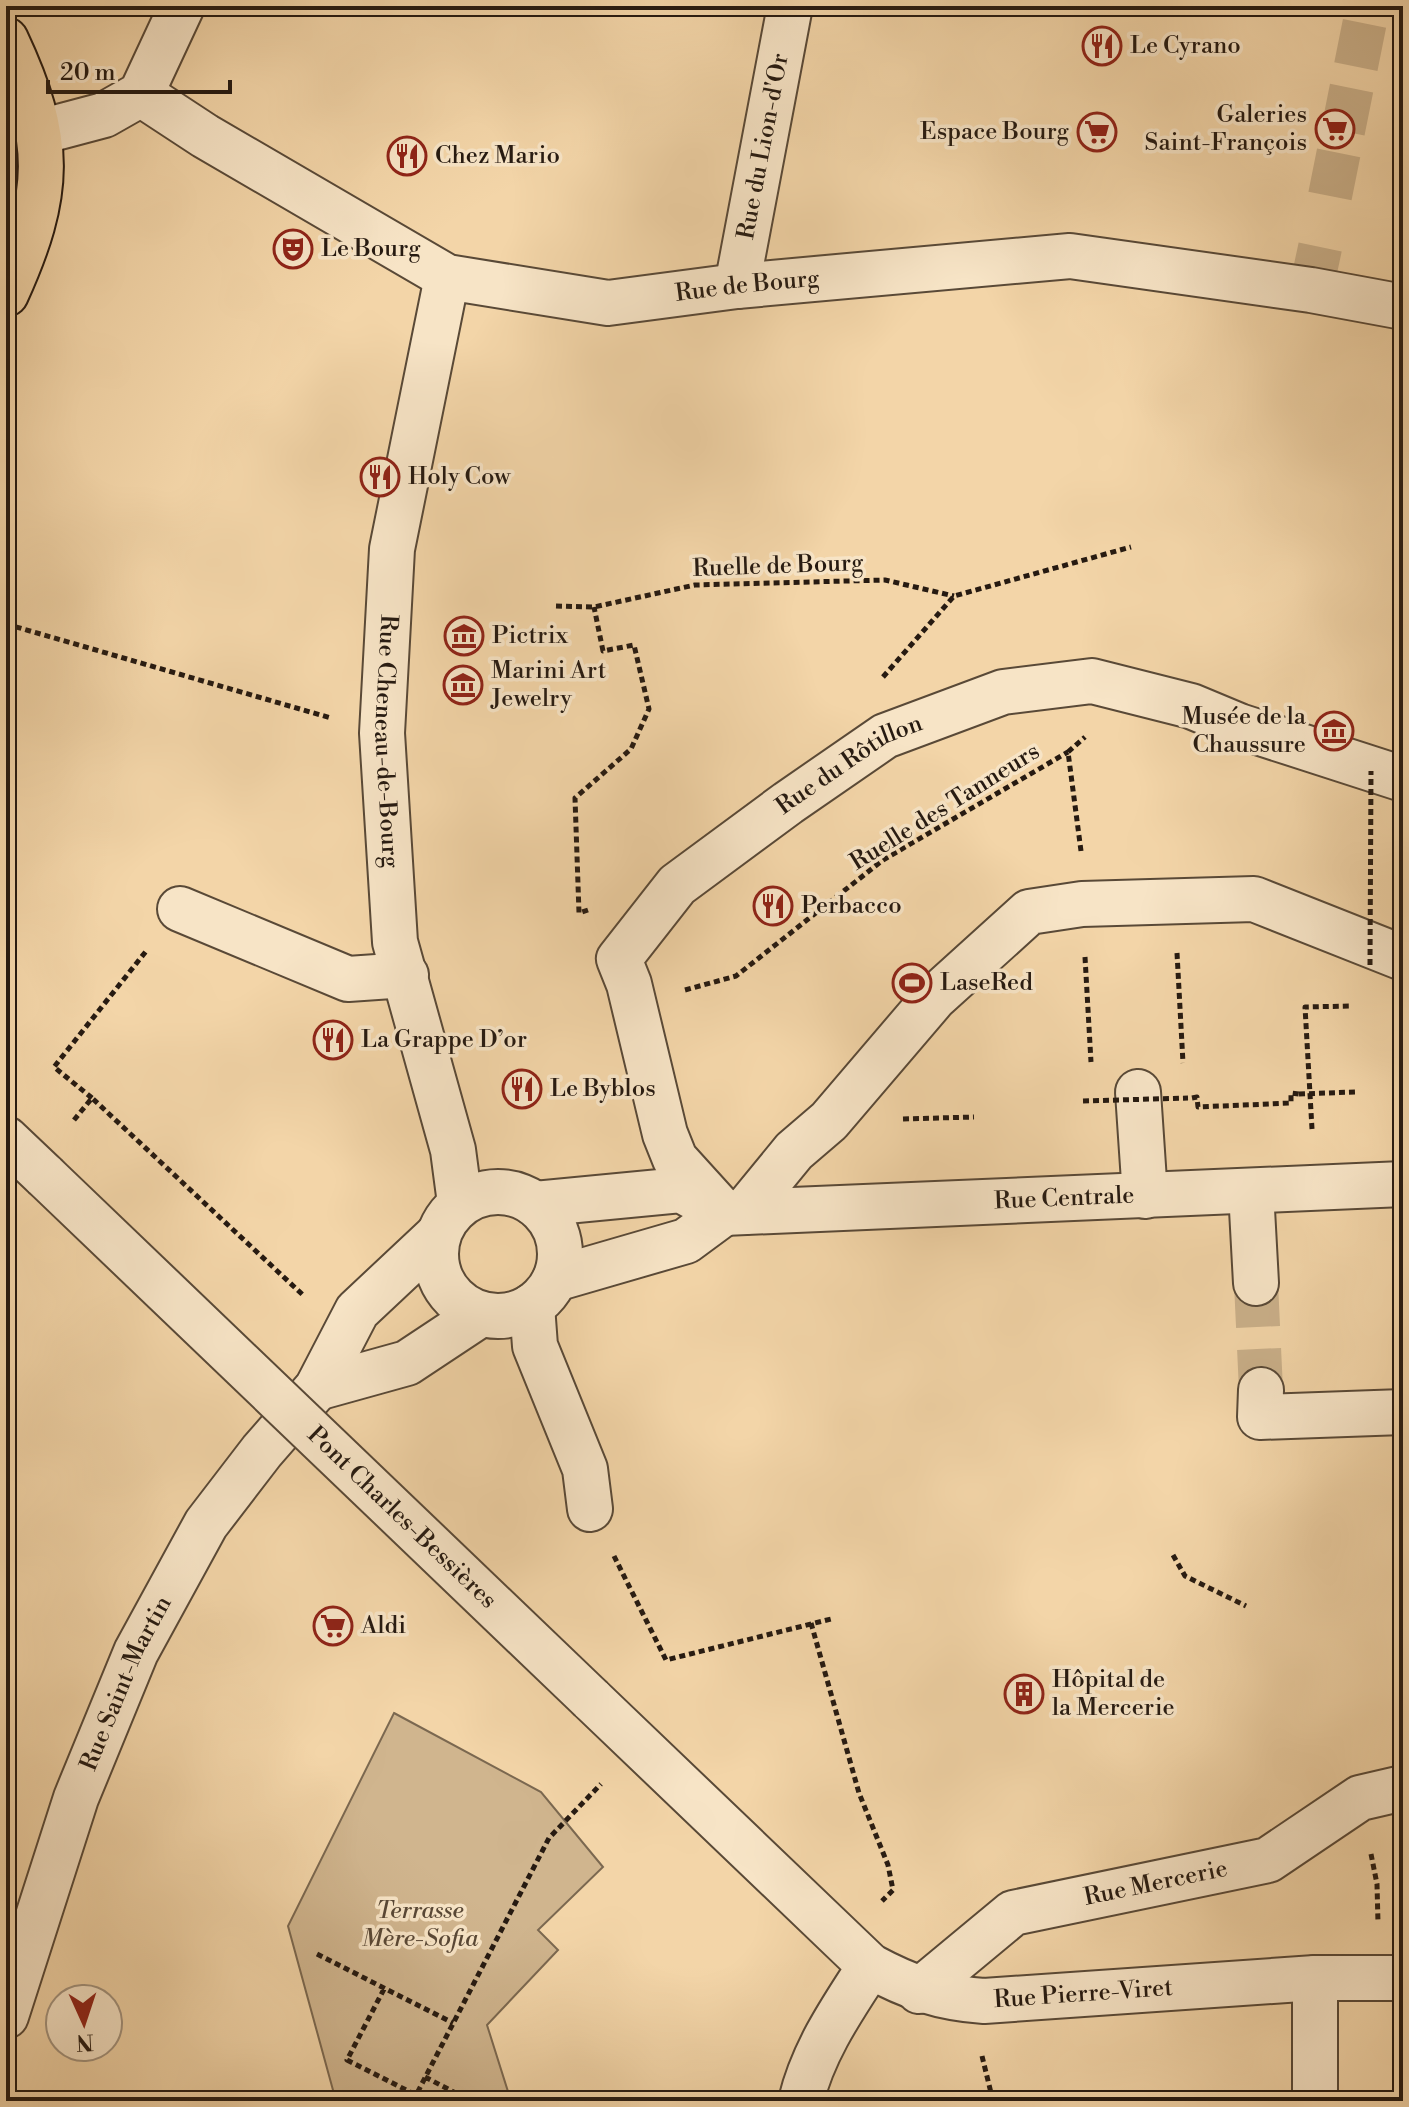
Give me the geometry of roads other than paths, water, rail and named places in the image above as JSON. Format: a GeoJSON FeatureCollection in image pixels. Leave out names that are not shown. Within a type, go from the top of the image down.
{"type":"FeatureCollection","features":[{"type":"Feature","properties":{"kind":"main road"},"geometry":{"type":"LineString","coordinates":[[6,40],[27,85],[40,132],[40,191],[6,294]]}},
{"type":"Feature","properties":{"kind":"street"},"geometry":{"type":"LineString","coordinates":[[40,132],[104,115],[141,94],[182,6]]}},
{"type":"Feature","properties":{"kind":"street","name":"Rue du Lion-d'Or"},"geometry":{"type":"LineString","coordinates":[[737,286],[790,6]]}},
{"type":"Feature","properties":{"kind":"street","name":"Rue de Bourg"},"geometry":{"type":"LineString","coordinates":[[141,94],[205,136],[447,277],[608,303],[737,286],[1070,256],[1311,290],[1403,307]]}},
{"type":"Feature","properties":{"kind":"street","name":"Rue Cheneau-de-Bourg"},"geometry":{"type":"LineString","coordinates":[[447,277],[392,549],[382,733],[395,942],[453,1150],[449,1219]]}},
{"type":"Feature","properties":{"kind":"street","name":"Rue du Rôtillon"},"geometry":{"type":"LineString","coordinates":[[734,1212],[675,1159],[665,1134],[619,959],[677,885],[885,736],[1003,692],[1092,681],[1191,706],[1387,775]]}},
{"type":"Feature","properties":{"kind":"street"},"geometry":{"type":"LineString","coordinates":[[449,1219],[435,1254],[443,1283],[463,1305],[481,1314],[507,1315],[544,1292],[686,1241],[734,1212],[794,1151],[829,1121],[934,998],[1029,912],[1089,903],[1254,899],[1386,962]]}},
{"type":"Feature","properties":{"kind":"street"},"geometry":{"type":"LineString","coordinates":[[180,909],[348,979],[406,975]]}},
{"type":"Feature","properties":{"kind":"street"},"geometry":{"type":"LineString","coordinates":[[1138,1092],[1145,1196]]}},
{"type":"Feature","properties":{"kind":"street","name":"Pont Charles-Bessières"},"geometry":{"type":"LineString","coordinates":[[6,1139],[797,1897]]}},
{"type":"Feature","properties":{"kind":"street","name":"Rue Centrale"},"geometry":{"type":"LineString","coordinates":[[734,1212],[1403,1184]]}},
{"type":"Feature","properties":{"kind":"street","name":"Rue Saint-Martin"},"geometry":{"type":"LineString","coordinates":[[6,2016],[76,1798],[136,1652],[206,1524],[262,1451],[317,1388],[357,1311],[449,1219],[498,1190],[517,1193],[535,1204]]}},
{"type":"Feature","properties":{"kind":"street"},"geometry":{"type":"LineString","coordinates":[[535,1204],[681,1190],[734,1212]]}},
{"type":"Feature","properties":{"kind":"street"},"geometry":{"type":"LineString","coordinates":[[1251,1191],[1256,1283]]}},
{"type":"Feature","properties":{"kind":"street"},"geometry":{"type":"LineString","coordinates":[[535,1204],[550,1218],[559,1238],[561,1259],[544,1292],[535,1346],[585,1469],[590,1509]]}},
{"type":"Feature","properties":{"kind":"street"},"geometry":{"type":"LineString","coordinates":[[317,1388],[407,1363],[481,1314]]}},
{"type":"Feature","properties":{"kind":"street"},"geometry":{"type":"LineString","coordinates":[[1261,1390],[1260,1417],[1403,1412]]}},
{"type":"Feature","properties":{"kind":"street","name":"Rue Mercerie"},"geometry":{"type":"LineString","coordinates":[[919,1991],[1013,1913],[1268,1860],[1360,1798],[1403,1788]]}},
{"type":"Feature","properties":{"kind":"street","name":"Rue Pierre-Viret"},"geometry":{"type":"LineString","coordinates":[[797,1897],[870,1966],[919,1991],[943,1998],[984,2001],[1315,1978],[1403,1978]]}},
{"type":"Feature","properties":{"kind":"street"},"geometry":{"type":"LineString","coordinates":[[801,2101],[815,2059],[836,2017],[870,1966]]}},
{"type":"Feature","properties":{"kind":"street"},"geometry":{"type":"LineString","coordinates":[[1315,1978],[1315,2101]]}},
{"type":"Feature","properties":{"kind":"tunnel"},"geometry":{"type":"LineString","coordinates":[[1330,196],[1368,6]]}},
{"type":"Feature","properties":{"kind":"tunnel"},"geometry":{"type":"LineString","coordinates":[[1311,290],[1324,229]]}},
{"type":"Feature","properties":{"kind":"tunnel"},"geometry":{"type":"LineString","coordinates":[[1256,1283],[1261,1390]]}},
{"type":"Feature","properties":{"kind":"railway"},"geometry":{"type":"LineString","coordinates":[[55,1170],[602,1689]]}},
{"type":"Feature","properties":{"kind":"railway"},"geometry":{"type":"LineString","coordinates":[[36,1189],[583,1709]]}},
{"type":"Feature","properties":{"kind":"place","name":"Le Cyrano"},"geometry":{"type":"Point","coordinates":[1102,46]}},
{"type":"Feature","properties":{"kind":"place","name":"Galeries Saint-François"},"geometry":{"type":"Point","coordinates":[1335,129]}},
{"type":"Feature","properties":{"kind":"place","name":"Espace Bourg"},"geometry":{"type":"Point","coordinates":[1097,132]}},
{"type":"Feature","properties":{"kind":"place","name":"Chez Mario"},"geometry":{"type":"Point","coordinates":[407,156]}},
{"type":"Feature","properties":{"kind":"place","name":"Le Bourg"},"geometry":{"type":"Point","coordinates":[293,249]}},
{"type":"Feature","properties":{"kind":"place","name":"Holy Cow"},"geometry":{"type":"Point","coordinates":[380,477]}},
{"type":"Feature","properties":{"kind":"place","name":"Pictrix"},"geometry":{"type":"Point","coordinates":[464,636]}},
{"type":"Feature","properties":{"kind":"place","name":"Marini Art Jewelry"},"geometry":{"type":"Point","coordinates":[463,685]}},
{"type":"Feature","properties":{"kind":"place","name":"Musée de la Chaussure"},"geometry":{"type":"Point","coordinates":[1334,731]}},
{"type":"Feature","properties":{"kind":"place","name":"Perbacco"},"geometry":{"type":"Point","coordinates":[773,906]}},
{"type":"Feature","properties":{"kind":"place","name":"LaseRed"},"geometry":{"type":"Point","coordinates":[912,983]}},
{"type":"Feature","properties":{"kind":"place","name":"La Grappe D’or"},"geometry":{"type":"Point","coordinates":[333,1040]}},
{"type":"Feature","properties":{"kind":"place","name":"Le Byblos"},"geometry":{"type":"Point","coordinates":[522,1089]}},
{"type":"Feature","properties":{"kind":"place","name":"Aldi"},"geometry":{"type":"Point","coordinates":[333,1626]}},
{"type":"Feature","properties":{"kind":"place","name":"Hôpital de la Mercerie"},"geometry":{"type":"Point","coordinates":[1024,1694]}},
{"type":"Feature","properties":{"kind":"park label","name":"Terrasse Mère-Sofia"},"geometry":{"type":"Point","coordinates":[420,1925]}}]}
